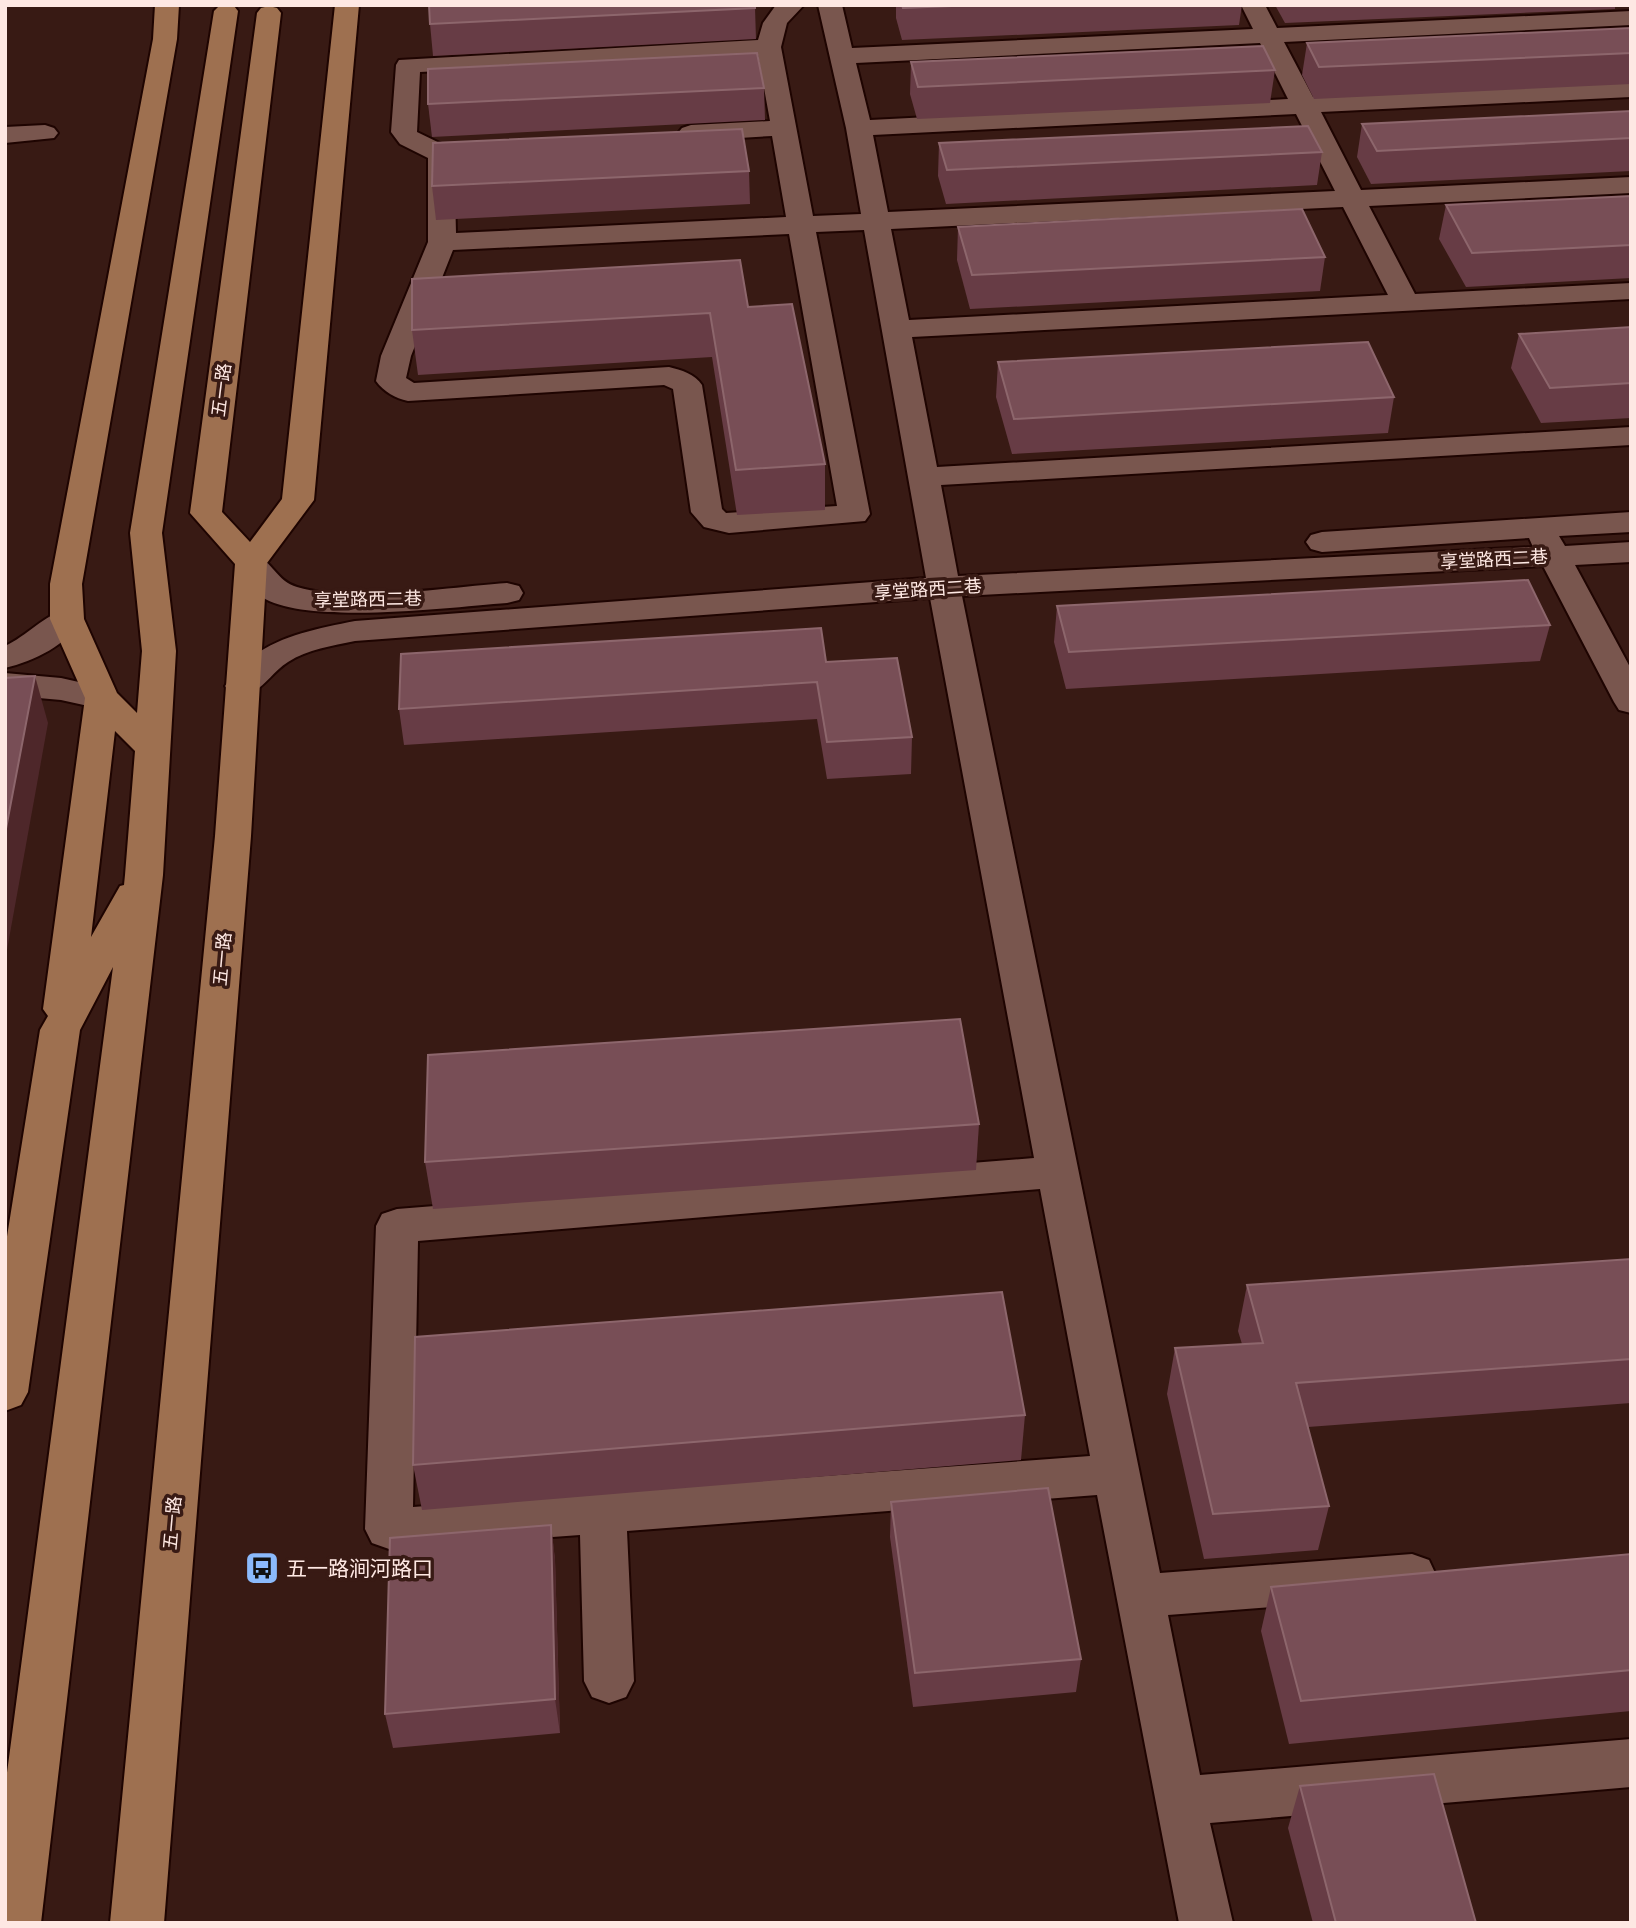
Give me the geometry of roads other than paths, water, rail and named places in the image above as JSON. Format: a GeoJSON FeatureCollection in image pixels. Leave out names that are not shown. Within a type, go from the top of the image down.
{"type":"FeatureCollection","features":[{"type":"Feature","properties":{"kind":"main road"},"geometry":{"type":"LineString","coordinates":[[153,749],[102,698],[67,619],[66,584],[165,39],[167,5]]}},
{"type":"Feature","properties":{"kind":"main road"},"geometry":{"type":"LineString","coordinates":[[251,563],[298,500],[307,384],[346,5]]}},
{"type":"Feature","properties":{"kind":"main road"},"geometry":{"type":"LineString","coordinates":[[14,1923],[144,875],[159,651],[146,533],[226,11]]}},
{"type":"Feature","properties":{"kind":"main road","name":"五一路"},"geometry":{"type":"LineString","coordinates":[[137,1923],[233,836],[251,563],[206,513],[269,13]]}},
{"type":"Feature","properties":{"kind":"main road"},"geometry":{"type":"LineString","coordinates":[[5,1392],[60,1030],[102,698]]}},
{"type":"Feature","properties":{"kind":"main road"},"geometry":{"type":"LineString","coordinates":[[60,1030],[144,875]]}},
{"type":"Feature","properties":{"kind":"street"},"geometry":{"type":"LineString","coordinates":[[769,47],[408,65],[404,132],[409,139],[446,147],[441,153],[442,242],[396,356],[391,382],[408,392],[669,376],[687,385],[707,512],[715,520],[729,523],[854,514],[769,47],[771,30],[783,9],[792,5]]}},
{"type":"Feature","properties":{"kind":"street"},"geometry":{"type":"LineString","coordinates":[[830,5],[859,128],[1116,1474],[1206,1923]]}},
{"type":"Feature","properties":{"kind":"street"},"geometry":{"type":"LineString","coordinates":[[1253,5],[1406,303]]}},
{"type":"Feature","properties":{"kind":"street"},"geometry":{"type":"LineString","coordinates":[[842,56],[1631,18]]}},
{"type":"Feature","properties":{"kind":"street"},"geometry":{"type":"LineString","coordinates":[[859,128],[1631,89]]}},
{"type":"Feature","properties":{"kind":"street"},"geometry":{"type":"LineString","coordinates":[[662,135],[784,128]]}},
{"type":"Feature","properties":{"kind":"street"},"geometry":{"type":"LineString","coordinates":[[5,135],[46,133]]}},
{"type":"Feature","properties":{"kind":"street"},"geometry":{"type":"LineString","coordinates":[[442,242],[1631,185]]}},
{"type":"Feature","properties":{"kind":"street"},"geometry":{"type":"LineString","coordinates":[[897,330],[1631,291]]}},
{"type":"Feature","properties":{"kind":"street"},"geometry":{"type":"LineString","coordinates":[[925,477],[1631,436]]}},
{"type":"Feature","properties":{"kind":"street","name":"享堂路西二巷"},"geometry":{"type":"LineString","coordinates":[[251,563],[274,591],[308,601],[356,602],[943,577],[1547,542],[1631,523]]}},
{"type":"Feature","properties":{"kind":"street"},"geometry":{"type":"LineString","coordinates":[[1547,542],[1631,702]]}},
{"type":"Feature","properties":{"kind":"street","name":"享堂路西二巷"},"geometry":{"type":"LineString","coordinates":[[1547,542],[1631,552]]}},
{"type":"Feature","properties":{"kind":"street","name":"享堂路西二巷"},"geometry":{"type":"LineString","coordinates":[[242,686],[275,655],[306,641],[355,631],[943,577]]}},
{"type":"Feature","properties":{"kind":"street"},"geometry":{"type":"LineString","coordinates":[[5,658],[25,651],[51,634],[67,619]]}},
{"type":"Feature","properties":{"kind":"street"},"geometry":{"type":"LineString","coordinates":[[5,684],[61,689],[102,698]]}},
{"type":"Feature","properties":{"kind":"street"},"geometry":{"type":"LineString","coordinates":[[1058,1172],[397,1226],[389,1529],[1116,1474]]}},
{"type":"Feature","properties":{"kind":"street"},"geometry":{"type":"LineString","coordinates":[[603,1512],[609,1681]]}},
{"type":"Feature","properties":{"kind":"street"},"geometry":{"type":"LineString","coordinates":[[1140,1596],[1454,1572]]}},
{"type":"Feature","properties":{"kind":"street"},"geometry":{"type":"LineString","coordinates":[[1180,1801],[1631,1763]]}},
{"type":"Feature","properties":{"kind":"place","name":"五一路涧河路口"},"geometry":{"type":"Point","coordinates":[262,1568]}}]}
